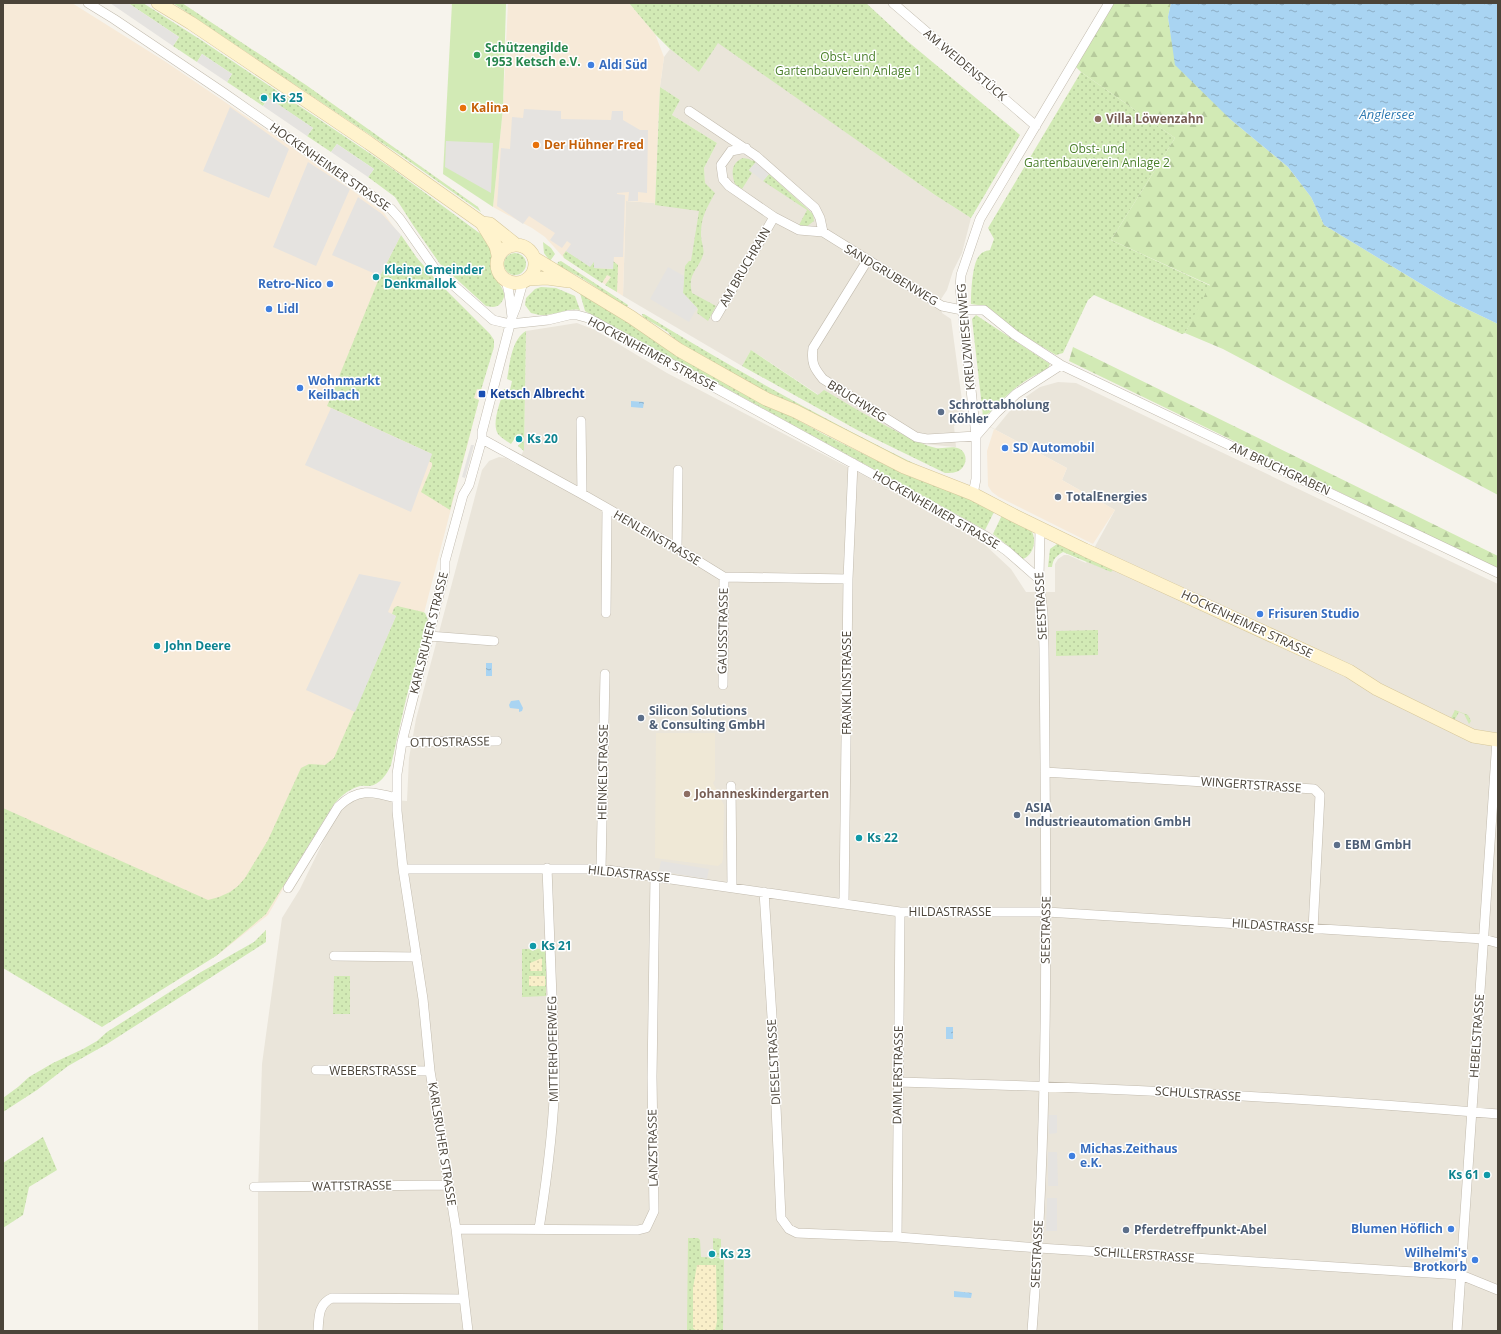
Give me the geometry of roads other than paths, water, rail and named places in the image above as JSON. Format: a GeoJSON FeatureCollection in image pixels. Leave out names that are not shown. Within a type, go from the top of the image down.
{"type":"FeatureCollection","features":[{"type":"Feature","properties":{"kind":"street","name":"HOCKENHEIMER STRASSE"},"geometry":{"type":"LineString","coordinates":[[88,3],[212,84],[391,209],[400,219],[435,269],[493,320],[548,320],[569,315],[584,317],[986,537],[1007,551],[1039,579]]}},
{"type":"Feature","properties":{"kind":"street"},"geometry":{"type":"LineString","coordinates":[[158,3],[191,23],[343,125],[482,222],[490,224],[515,244],[524,246],[528,249],[534,258],[535,270],[525,280],[517,283],[506,280],[502,277],[497,267],[498,256],[496,246],[482,222]]}},
{"type":"Feature","properties":{"kind":"street","name":"AM WEIDENSTÜCK"},"geometry":{"type":"LineString","coordinates":[[894,3],[1036,126]]}},
{"type":"Feature","properties":{"kind":"street","name":"KREUZWIESENWEG"},"geometry":{"type":"LineString","coordinates":[[973,494],[976,479],[976,436],[962,310],[960,288],[961,275],[978,225],[1109,3]]}},
{"type":"Feature","properties":{"kind":"street"},"geometry":{"type":"LineString","coordinates":[[689,111],[746,148],[815,208],[820,218],[823,232]]}},
{"type":"Feature","properties":{"kind":"street","name":"SANDGRUBENWEG"},"geometry":{"type":"LineString","coordinates":[[746,148],[731,151],[721,165],[723,179],[728,186],[774,217],[799,230],[823,232],[867,261],[942,306],[962,310]]}},
{"type":"Feature","properties":{"kind":"street","name":"AM BRUCHRAIN"},"geometry":{"type":"LineString","coordinates":[[716,317],[774,217]]}},
{"type":"Feature","properties":{"kind":"street"},"geometry":{"type":"LineString","coordinates":[[498,256],[505,248],[515,244]]}},
{"type":"Feature","properties":{"kind":"street","name":"HOCKENHEIMER STRASSE"},"geometry":{"type":"LineString","coordinates":[[534,258],[631,317],[679,350],[766,400],[795,411],[904,467],[973,494],[1040,528],[1349,671],[1377,689],[1473,736],[1498,740]]}},
{"type":"Feature","properties":{"kind":"street","name":"BRUCHWEG"},"geometry":{"type":"LineString","coordinates":[[867,261],[813,348],[812,359],[816,370],[823,380],[916,437],[927,439],[976,436]]}},
{"type":"Feature","properties":{"kind":"street","name":"HOCKENHEIMER STRASSE"},"geometry":{"type":"LineString","coordinates":[[525,280],[547,278],[572,281]]}},
{"type":"Feature","properties":{"kind":"street","name":"KARLSRUHER STRASSE"},"geometry":{"type":"LineString","coordinates":[[506,280],[509,293],[511,320]]}},
{"type":"Feature","properties":{"kind":"street","name":"KARLSRUHER STRASSE"},"geometry":{"type":"LineString","coordinates":[[468,1331],[456,1229],[430,1071],[417,957],[403,869],[396,798],[397,774],[402,742],[445,571],[445,561],[463,496],[469,485],[482,439],[482,432],[511,320],[525,280]]}},
{"type":"Feature","properties":{"kind":"street","name":"AM BRUCHGRABEN"},"geometry":{"type":"LineString","coordinates":[[962,310],[984,310],[1015,335],[1061,365],[1498,573]]}},
{"type":"Feature","properties":{"kind":"street"},"geometry":{"type":"LineString","coordinates":[[976,436],[996,413],[1016,394],[1061,365]]}},
{"type":"Feature","properties":{"kind":"street"},"geometry":{"type":"LineString","coordinates":[[581,421],[582,494]]}},
{"type":"Feature","properties":{"kind":"street","name":"HENLEINSTRASSE"},"geometry":{"type":"LineString","coordinates":[[482,439],[677,548],[724,577]]}},
{"type":"Feature","properties":{"kind":"street","name":"FRANKLINSTRASSE"},"geometry":{"type":"LineString","coordinates":[[844,903],[848,578],[853,463]]}},
{"type":"Feature","properties":{"kind":"street"},"geometry":{"type":"LineString","coordinates":[[677,548],[678,470]]}},
{"type":"Feature","properties":{"kind":"street"},"geometry":{"type":"LineString","coordinates":[[606,613],[607,509]]}},
{"type":"Feature","properties":{"kind":"street","name":"SEESTRASSE"},"geometry":{"type":"LineString","coordinates":[[1032,1331],[1038,1248],[1047,912],[1043,627],[1039,579],[1040,528]]}},
{"type":"Feature","properties":{"kind":"street"},"geometry":{"type":"LineString","coordinates":[[724,577],[848,578]]}},
{"type":"Feature","properties":{"kind":"street","name":"GAUSSSTRASSE"},"geometry":{"type":"LineString","coordinates":[[723,685],[724,577]]}},
{"type":"Feature","properties":{"kind":"street"},"geometry":{"type":"LineString","coordinates":[[429,636],[494,641]]}},
{"type":"Feature","properties":{"kind":"street","name":"HEINKELSTRASSE"},"geometry":{"type":"LineString","coordinates":[[601,869],[605,674]]}},
{"type":"Feature","properties":{"kind":"street","name":"HEBELSTRASSE"},"geometry":{"type":"LineString","coordinates":[[1457,1331],[1498,740]]}},
{"type":"Feature","properties":{"kind":"street","name":"OTTOSTRASSE"},"geometry":{"type":"LineString","coordinates":[[402,742],[497,741]]}},
{"type":"Feature","properties":{"kind":"street","name":"WINGERTSTRASSE"},"geometry":{"type":"LineString","coordinates":[[1045,772],[1314,789],[1320,795],[1313,929]]}},
{"type":"Feature","properties":{"kind":"street"},"geometry":{"type":"LineString","coordinates":[[731,786],[732,887]]}},
{"type":"Feature","properties":{"kind":"street"},"geometry":{"type":"LineString","coordinates":[[288,888],[338,807],[345,800],[360,792],[382,794],[396,798]]}},
{"type":"Feature","properties":{"kind":"street","name":"MITTERHOFERWEG"},"geometry":{"type":"LineString","coordinates":[[539,1230],[551,1144],[555,1094],[547,868]]}},
{"type":"Feature","properties":{"kind":"street","name":"HILDASTRASSE"},"geometry":{"type":"LineString","coordinates":[[403,869],[601,869],[900,912],[1047,912],[1484,939],[1498,943]]}},
{"type":"Feature","properties":{"kind":"street","name":"LANZSTRASSE"},"geometry":{"type":"LineString","coordinates":[[456,1229],[638,1230],[646,1228],[654,1211],[652,1077],[655,876]]}},
{"type":"Feature","properties":{"kind":"street","name":"DIESELSTRASSE"},"geometry":{"type":"LineString","coordinates":[[764,892],[772,1017],[781,1218],[789,1229]]}},
{"type":"Feature","properties":{"kind":"street","name":"DAIMLERSTRASSE"},"geometry":{"type":"LineString","coordinates":[[897,1237],[900,912]]}},
{"type":"Feature","properties":{"kind":"street"},"geometry":{"type":"LineString","coordinates":[[334,956],[417,957]]}},
{"type":"Feature","properties":{"kind":"street","name":"WEBERSTRASSE"},"geometry":{"type":"LineString","coordinates":[[316,1070],[430,1071]]}},
{"type":"Feature","properties":{"kind":"street","name":"SCHULSTRASSE"},"geometry":{"type":"LineString","coordinates":[[898,1082],[1165,1091],[1498,1114]]}},
{"type":"Feature","properties":{"kind":"street","name":"WATTSTRASSE"},"geometry":{"type":"LineString","coordinates":[[254,1187],[449,1185]]}},
{"type":"Feature","properties":{"kind":"street","name":"SCHILLERSTRASSE"},"geometry":{"type":"LineString","coordinates":[[789,1229],[797,1233],[897,1237],[1038,1248],[1461,1275],[1498,1290]]}},
{"type":"Feature","properties":{"kind":"street"},"geometry":{"type":"LineString","coordinates":[[318,1331],[321,1307],[326,1301],[332,1298],[464,1299]]}},
{"type":"Feature","properties":{"kind":"water","name":"Anglersee"},"geometry":{"type":"Polygon","coordinates":[[[1171,3],[1498,3],[1498,324],[1446,299],[1324,225],[1311,197],[1288,167],[1230,119],[1175,65],[1168,17],[1171,3]]]}},
{"type":"Feature","properties":{"kind":"water"},"geometry":{"type":"Polygon","coordinates":[[[631,401],[644,402],[643,408],[631,407],[631,401]]]}},
{"type":"Feature","properties":{"kind":"water"},"geometry":{"type":"Polygon","coordinates":[[[486,663],[492,663],[492,676],[486,676],[486,663]]]}},
{"type":"Feature","properties":{"kind":"water"},"geometry":{"type":"Polygon","coordinates":[[[519,700],[523,708],[522,711],[519,712],[519,709],[510,708],[509,705],[511,701],[519,700]]]}},
{"type":"Feature","properties":{"kind":"water"},"geometry":{"type":"Polygon","coordinates":[[[946,1027],[953,1027],[953,1039],[946,1039],[946,1027]]]}},
{"type":"Feature","properties":{"kind":"water"},"geometry":{"type":"Polygon","coordinates":[[[954,1291],[972,1293],[971,1298],[954,1297],[954,1291]]]}},
{"type":"Feature","properties":{"kind":"place","name":"Schützengilde 1953 Ketsch e.V."},"geometry":{"type":"Point","coordinates":[477,55]}},
{"type":"Feature","properties":{"kind":"place","name":"Aldi Süd"},"geometry":{"type":"Point","coordinates":[591,65]}},
{"type":"Feature","properties":{"kind":"place","name":"Ks 25"},"geometry":{"type":"Point","coordinates":[264,98]}},
{"type":"Feature","properties":{"kind":"place","name":"Kalina"},"geometry":{"type":"Point","coordinates":[463,108]}},
{"type":"Feature","properties":{"kind":"place","name":"Villa Löwenzahn"},"geometry":{"type":"Point","coordinates":[1098,119]}},
{"type":"Feature","properties":{"kind":"place","name":"Der Hühner Fred"},"geometry":{"type":"Point","coordinates":[536,145]}},
{"type":"Feature","properties":{"kind":"place","name":"Kleine Gmeinder Denkmallok"},"geometry":{"type":"Point","coordinates":[376,277]}},
{"type":"Feature","properties":{"kind":"place","name":"Retro-Nico"},"geometry":{"type":"Point","coordinates":[330,284]}},
{"type":"Feature","properties":{"kind":"place","name":"Lidl"},"geometry":{"type":"Point","coordinates":[269,309]}},
{"type":"Feature","properties":{"kind":"place","name":"Wohnmarkt Keilbach"},"geometry":{"type":"Point","coordinates":[300,388]}},
{"type":"Feature","properties":{"kind":"place","name":"Ketsch Albrecht"},"geometry":{"type":"Point","coordinates":[482,394]}},
{"type":"Feature","properties":{"kind":"place","name":"Schrottabholung Köhler"},"geometry":{"type":"Point","coordinates":[941,412]}},
{"type":"Feature","properties":{"kind":"place","name":"Ks 20"},"geometry":{"type":"Point","coordinates":[519,439]}},
{"type":"Feature","properties":{"kind":"place","name":"SD Automobil"},"geometry":{"type":"Point","coordinates":[1005,448]}},
{"type":"Feature","properties":{"kind":"place","name":"TotalEnergies"},"geometry":{"type":"Point","coordinates":[1058,497]}},
{"type":"Feature","properties":{"kind":"place","name":"Frisuren Studio"},"geometry":{"type":"Point","coordinates":[1260,614]}},
{"type":"Feature","properties":{"kind":"place","name":"John Deere"},"geometry":{"type":"Point","coordinates":[157,646]}},
{"type":"Feature","properties":{"kind":"place","name":"Silicon Solutions & Consulting GmbH"},"geometry":{"type":"Point","coordinates":[641,718]}},
{"type":"Feature","properties":{"kind":"place","name":"Johanneskindergarten"},"geometry":{"type":"Point","coordinates":[687,794]}},
{"type":"Feature","properties":{"kind":"place","name":"ASIA Industrieautomation GmbH"},"geometry":{"type":"Point","coordinates":[1017,815]}},
{"type":"Feature","properties":{"kind":"place","name":"Ks 22"},"geometry":{"type":"Point","coordinates":[859,838]}},
{"type":"Feature","properties":{"kind":"place","name":"EBM GmbH"},"geometry":{"type":"Point","coordinates":[1337,845]}},
{"type":"Feature","properties":{"kind":"place","name":"Ks 21"},"geometry":{"type":"Point","coordinates":[533,946]}},
{"type":"Feature","properties":{"kind":"place","name":"Michas.Zeithaus e.K."},"geometry":{"type":"Point","coordinates":[1072,1156]}},
{"type":"Feature","properties":{"kind":"place","name":"Ks 61"},"geometry":{"type":"Point","coordinates":[1487,1175]}},
{"type":"Feature","properties":{"kind":"place","name":"Blumen Höflich"},"geometry":{"type":"Point","coordinates":[1451,1229]}},
{"type":"Feature","properties":{"kind":"place","name":"Pferdetreffpunkt-Abel"},"geometry":{"type":"Point","coordinates":[1126,1230]}},
{"type":"Feature","properties":{"kind":"place","name":"Ks 23"},"geometry":{"type":"Point","coordinates":[712,1254]}},
{"type":"Feature","properties":{"kind":"place","name":"Wilhelmi's Brotkorb"},"geometry":{"type":"Point","coordinates":[1475,1260]}},
{"type":"Feature","properties":{"kind":"park label","name":"Obst- und Gartenbauverein Anlage 1"},"geometry":{"type":"Point","coordinates":[848,64]}},
{"type":"Feature","properties":{"kind":"park label","name":"Obst- und Gartenbauverein Anlage 2"},"geometry":{"type":"Point","coordinates":[1097,156]}}]}
